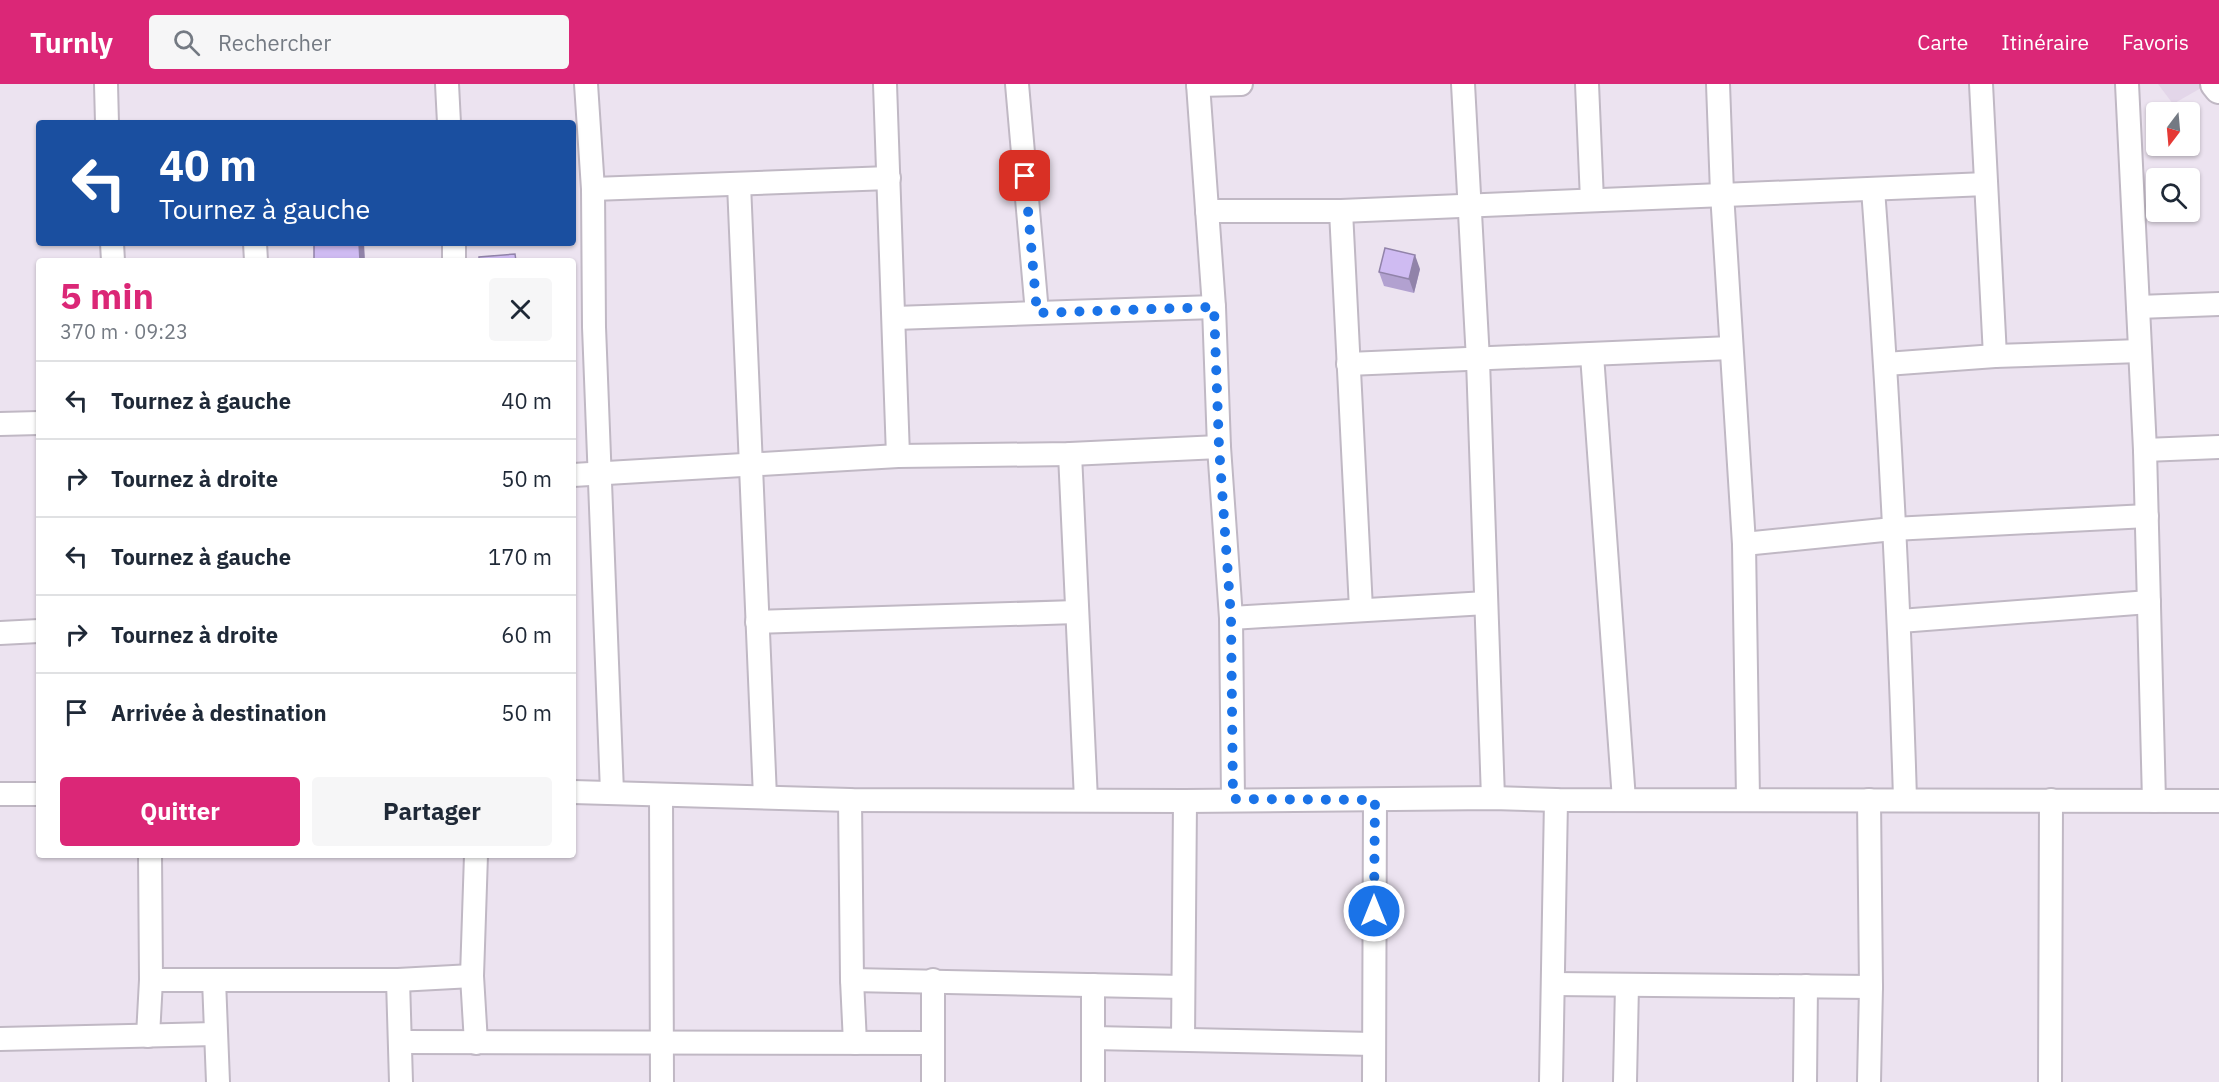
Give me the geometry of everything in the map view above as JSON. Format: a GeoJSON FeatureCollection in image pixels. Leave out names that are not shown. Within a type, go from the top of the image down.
{"type":"FeatureCollection","features":[{"type":"Feature","properties":{"kind":"street"},"geometry":{"type":"LineString","coordinates":[[106,84],[107,120]]}},
{"type":"Feature","properties":{"kind":"street"},"geometry":{"type":"LineString","coordinates":[[447,84],[449,120]]}},
{"type":"Feature","properties":{"kind":"street"},"geometry":{"type":"LineString","coordinates":[[586,84],[593,189],[584,328],[600,474],[612,792]]}},
{"type":"Feature","properties":{"kind":"street"},"geometry":{"type":"LineString","coordinates":[[885,84],[895,318],[898,456]]}},
{"type":"Feature","properties":{"kind":"street"},"geometry":{"type":"LineString","coordinates":[[1017,84],[1037,313]]}},
{"type":"Feature","properties":{"kind":"street"},"geometry":{"type":"LineString","coordinates":[[1233,799],[1231,618],[1219,447],[1214,307],[1198,85],[1241,84]]}},
{"type":"Feature","properties":{"kind":"street"},"geometry":{"type":"LineString","coordinates":[[1463,84],[1478,360],[1493,798]]}},
{"type":"Feature","properties":{"kind":"street"},"geometry":{"type":"LineString","coordinates":[[1587,84],[1592,200]]}},
{"type":"Feature","properties":{"kind":"street"},"geometry":{"type":"LineString","coordinates":[[1718,84],[1722,193],[1744,544],[1748,799]]}},
{"type":"Feature","properties":{"kind":"street"},"geometry":{"type":"LineString","coordinates":[[1981,84],[1995,356]]}},
{"type":"Feature","properties":{"kind":"street"},"geometry":{"type":"LineString","coordinates":[[2127,84],[2145,450],[2154,801]]}},
{"type":"Feature","properties":{"kind":"street"},"geometry":{"type":"LineString","coordinates":[[2215,84],[2219,90]]}},
{"type":"Feature","properties":{"kind":"street"},"geometry":{"type":"LineString","coordinates":[[593,189],[889,178]]}},
{"type":"Feature","properties":{"kind":"street"},"geometry":{"type":"LineString","coordinates":[[739,184],[765,797]]}},
{"type":"Feature","properties":{"kind":"street"},"geometry":{"type":"LineString","coordinates":[[1207,211],[1341,211],[1722,193],[1986,184]]}},
{"type":"Feature","properties":{"kind":"street"},"geometry":{"type":"LineString","coordinates":[[1873,189],[1886,364],[1893,529],[1900,621],[1905,799]]}},
{"type":"Feature","properties":{"kind":"street"},"geometry":{"type":"LineString","coordinates":[[1341,211],[1361,609]]}},
{"type":"Feature","properties":{"kind":"street"},"geometry":{"type":"LineString","coordinates":[[2138,308],[2219,304]]}},
{"type":"Feature","properties":{"kind":"street"},"geometry":{"type":"LineString","coordinates":[[895,318],[1214,307]]}},
{"type":"Feature","properties":{"kind":"street"},"geometry":{"type":"LineString","coordinates":[[1348,364],[1731,348]]}},
{"type":"Feature","properties":{"kind":"street"},"geometry":{"type":"LineString","coordinates":[[1886,364],[1995,356],[2140,351]]}},
{"type":"Feature","properties":{"kind":"street"},"geometry":{"type":"LineString","coordinates":[[1592,355],[1624,800]]}},
{"type":"Feature","properties":{"kind":"street"},"geometry":{"type":"LineString","coordinates":[[0,424],[36,423]]}},
{"type":"Feature","properties":{"kind":"street"},"geometry":{"type":"LineString","coordinates":[[576,475],[898,456],[1070,454],[1219,447]]}},
{"type":"Feature","properties":{"kind":"street"},"geometry":{"type":"LineString","coordinates":[[2145,450],[2219,447]]}},
{"type":"Feature","properties":{"kind":"street"},"geometry":{"type":"LineString","coordinates":[[1070,454],[1086,800]]}},
{"type":"Feature","properties":{"kind":"street"},"geometry":{"type":"LineString","coordinates":[[1744,544],[1893,529],[2147,516]]}},
{"type":"Feature","properties":{"kind":"street"},"geometry":{"type":"LineString","coordinates":[[1900,621],[2149,602]]}},
{"type":"Feature","properties":{"kind":"street"},"geometry":{"type":"LineString","coordinates":[[1231,618],[1486,603]]}},
{"type":"Feature","properties":{"kind":"street"},"geometry":{"type":"LineString","coordinates":[[757,622],[1076,612]]}},
{"type":"Feature","properties":{"kind":"street"},"geometry":{"type":"LineString","coordinates":[[0,633],[36,631]]}},
{"type":"Feature","properties":{"kind":"street"},"geometry":{"type":"LineString","coordinates":[[576,792],[850,800],[1185,801],[1493,798],[2219,801]]}},
{"type":"Feature","properties":{"kind":"street"},"geometry":{"type":"LineString","coordinates":[[0,794],[36,794]]}},
{"type":"Feature","properties":{"kind":"street"},"geometry":{"type":"LineString","coordinates":[[661,795],[662,1082]]}},
{"type":"Feature","properties":{"kind":"street"},"geometry":{"type":"LineString","coordinates":[[850,800],[855,1043]]}},
{"type":"Feature","properties":{"kind":"street"},"geometry":{"type":"LineString","coordinates":[[1374,1082],[1375,800]]}},
{"type":"Feature","properties":{"kind":"street"},"geometry":{"type":"LineString","coordinates":[[1551,1082],[1556,800]]}},
{"type":"Feature","properties":{"kind":"street"},"geometry":{"type":"LineString","coordinates":[[1869,800],[1871,987],[1869,1082]]}},
{"type":"Feature","properties":{"kind":"street"},"geometry":{"type":"LineString","coordinates":[[2050,800],[2050,1082]]}},
{"type":"Feature","properties":{"kind":"street"},"geometry":{"type":"LineString","coordinates":[[1184,1039],[1185,801]]}},
{"type":"Feature","properties":{"kind":"street"},"geometry":{"type":"LineString","coordinates":[[148,1036],[151,980],[150,858]]}},
{"type":"Feature","properties":{"kind":"street"},"geometry":{"type":"LineString","coordinates":[[476,858],[472,976],[476,1043]]}},
{"type":"Feature","properties":{"kind":"street"},"geometry":{"type":"LineString","coordinates":[[151,980],[398,980],[472,976]]}},
{"type":"Feature","properties":{"kind":"street"},"geometry":{"type":"LineString","coordinates":[[214,980],[218,1082]]}},
{"type":"Feature","properties":{"kind":"street"},"geometry":{"type":"LineString","coordinates":[[398,980],[401,1082]]}},
{"type":"Feature","properties":{"kind":"street"},"geometry":{"type":"LineString","coordinates":[[852,980],[1183,987]]}},
{"type":"Feature","properties":{"kind":"street"},"geometry":{"type":"LineString","coordinates":[[933,980],[933,1082]]}},
{"type":"Feature","properties":{"kind":"street"},"geometry":{"type":"LineString","coordinates":[[1553,984],[1871,987]]}},
{"type":"Feature","properties":{"kind":"street"},"geometry":{"type":"LineString","coordinates":[[1625,1082],[1627,984]]}},
{"type":"Feature","properties":{"kind":"street"},"geometry":{"type":"LineString","coordinates":[[1093,985],[1093,1082]]}},
{"type":"Feature","properties":{"kind":"street"},"geometry":{"type":"LineString","coordinates":[[1805,1082],[1806,986]]}},
{"type":"Feature","properties":{"kind":"street"},"geometry":{"type":"LineString","coordinates":[[0,1039],[215,1034]]}},
{"type":"Feature","properties":{"kind":"street"},"geometry":{"type":"LineString","coordinates":[[1093,1038],[1373,1044]]}},
{"type":"Feature","properties":{"kind":"street"},"geometry":{"type":"LineString","coordinates":[[400,1042],[933,1043]]}},
{"type":"Feature","properties":{"kind":"shaded area"},"geometry":{"type":"Polygon","coordinates":[[[2158,84],[2208,84],[2176,102],[2172,102],[2158,84]]]}},
{"type":"Feature","properties":{"kind":"building"},"geometry":{"type":"Polygon","coordinates":[[[314,246],[359,246],[360,258],[314,258],[314,246]]]}},
{"type":"Feature","properties":{"kind":"building"},"geometry":{"type":"Polygon","coordinates":[[[1385,248],[1415,255],[1409,279],[1379,272],[1385,248]]]}},
{"type":"Feature","properties":{"kind":"building"},"geometry":{"type":"Polygon","coordinates":[[[515,254],[516,258],[479,258],[515,254]]]}},
{"type":"Feature","properties":{"kind":"route"},"geometry":{"type":"LineString","coordinates":[[1025,176],[1037,313],[1214,307],[1219,447],[1231,618],[1233,799],[1375,800],[1374,911]]}}]}
